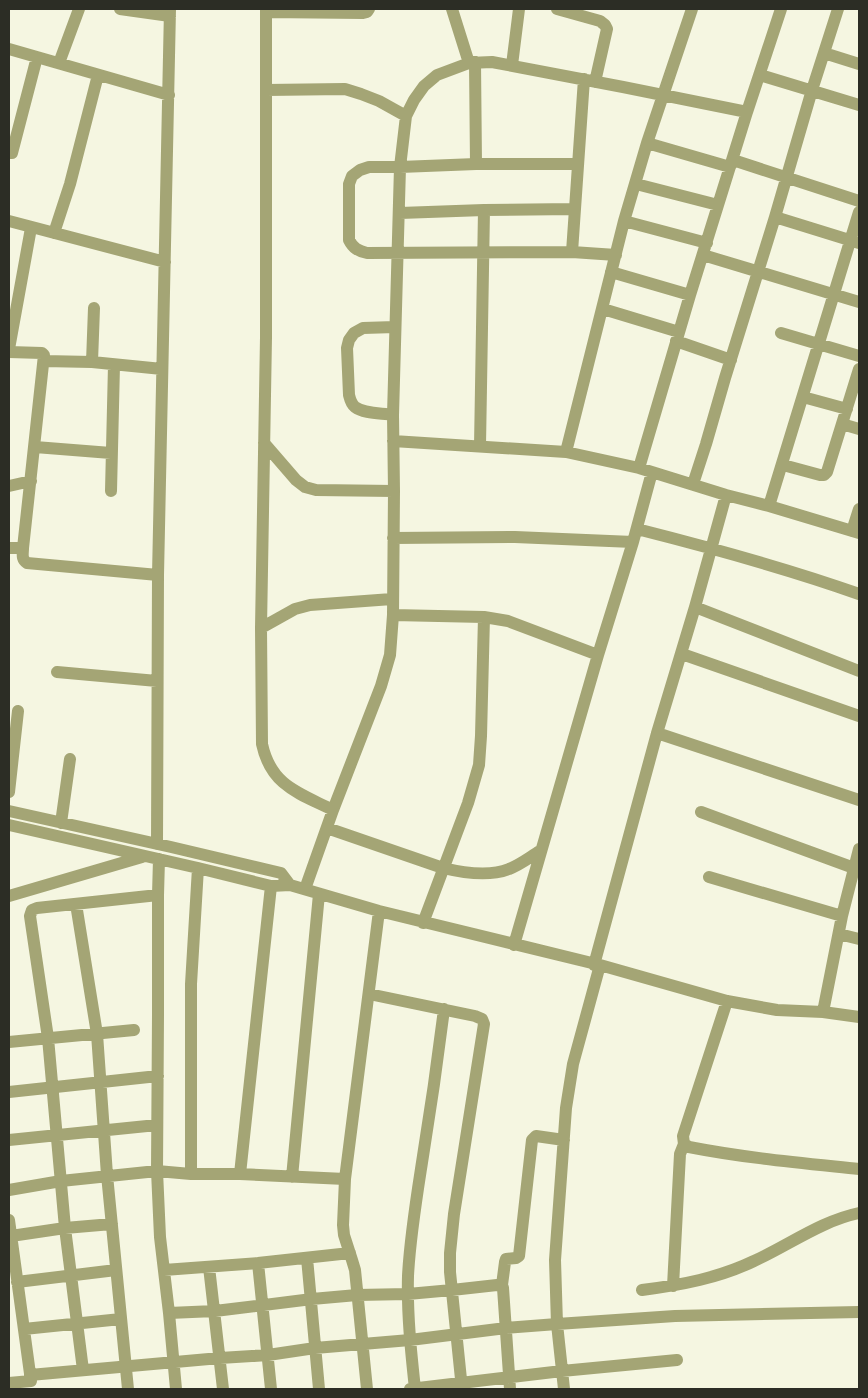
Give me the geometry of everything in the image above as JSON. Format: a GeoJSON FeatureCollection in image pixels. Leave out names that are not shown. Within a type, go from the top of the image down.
{"type":"FeatureCollection","features":[{"type":"Feature","properties":{"kind":"street"},"geometry":{"type":"LineString","coordinates":[[59,63],[79,9]]}},
{"type":"Feature","properties":{"kind":"street"},"geometry":{"type":"LineString","coordinates":[[120,9],[170,13],[158,575],[157,844]]}},
{"type":"Feature","properties":{"kind":"street"},"geometry":{"type":"LineString","coordinates":[[333,810],[295,791],[282,782],[270,768],[264,757],[262,744],[261,628],[266,337],[266,11],[362,13],[367,12],[369,9]]}},
{"type":"Feature","properties":{"kind":"street"},"geometry":{"type":"LineString","coordinates":[[452,9],[472,62],[476,164]]}},
{"type":"Feature","properties":{"kind":"street"},"geometry":{"type":"LineString","coordinates":[[512,65],[519,9]]}},
{"type":"Feature","properties":{"kind":"street"},"geometry":{"type":"LineString","coordinates":[[557,9],[600,21],[607,29],[589,81],[578,164],[572,252]]}},
{"type":"Feature","properties":{"kind":"street"},"geometry":{"type":"LineString","coordinates":[[566,452],[624,221],[647,143],[692,9]]}},
{"type":"Feature","properties":{"kind":"street"},"geometry":{"type":"LineString","coordinates":[[640,468],[690,296],[781,9]]}},
{"type":"Feature","properties":{"kind":"street"},"geometry":{"type":"LineString","coordinates":[[693,484],[709,437],[812,90],[838,9]]}},
{"type":"Feature","properties":{"kind":"street"},"geometry":{"type":"LineString","coordinates":[[9,49],[169,95]]}},
{"type":"Feature","properties":{"kind":"street"},"geometry":{"type":"LineString","coordinates":[[824,53],[859,64]]}},
{"type":"Feature","properties":{"kind":"street"},"geometry":{"type":"LineString","coordinates":[[9,153],[12,154],[37,57]]}},
{"type":"Feature","properties":{"kind":"street"},"geometry":{"type":"LineString","coordinates":[[305,889],[387,670],[390,655],[393,615],[393,415],[400,167],[406,116],[414,100],[424,86],[437,75],[472,62],[492,62],[747,112]]}},
{"type":"Feature","properties":{"kind":"street"},"geometry":{"type":"LineString","coordinates":[[54,233],[70,184],[98,75]]}},
{"type":"Feature","properties":{"kind":"street"},"geometry":{"type":"LineString","coordinates":[[760,75],[859,105]]}},
{"type":"Feature","properties":{"kind":"street"},"geometry":{"type":"LineString","coordinates":[[266,90],[346,89],[379,101],[406,116]]}},
{"type":"Feature","properties":{"kind":"street"},"geometry":{"type":"LineString","coordinates":[[647,143],[732,163],[859,201]]}},
{"type":"Feature","properties":{"kind":"street"},"geometry":{"type":"LineString","coordinates":[[578,164],[369,167],[360,170],[352,176],[349,184],[349,240],[353,247],[367,253],[572,252],[616,255]]}},
{"type":"Feature","properties":{"kind":"street"},"geometry":{"type":"LineString","coordinates":[[636,184],[718,205]]}},
{"type":"Feature","properties":{"kind":"street"},"geometry":{"type":"LineString","coordinates":[[400,213],[575,209]]}},
{"type":"Feature","properties":{"kind":"street"},"geometry":{"type":"LineString","coordinates":[[480,446],[484,210]]}},
{"type":"Feature","properties":{"kind":"street"},"geometry":{"type":"LineString","coordinates":[[769,506],[834,294],[855,242],[859,212]]}},
{"type":"Feature","properties":{"kind":"street"},"geometry":{"type":"LineString","coordinates":[[775,216],[855,242]]}},
{"type":"Feature","properties":{"kind":"street"},"geometry":{"type":"LineString","coordinates":[[9,221],[165,262]]}},
{"type":"Feature","properties":{"kind":"street"},"geometry":{"type":"LineString","coordinates":[[624,221],[705,249],[758,272],[859,302]]}},
{"type":"Feature","properties":{"kind":"street"},"geometry":{"type":"LineString","coordinates":[[31,228],[9,351],[42,353],[44,355],[22,557],[27,563],[158,575]]}},
{"type":"Feature","properties":{"kind":"street"},"geometry":{"type":"LineString","coordinates":[[612,272],[690,296]]}},
{"type":"Feature","properties":{"kind":"street"},"geometry":{"type":"LineString","coordinates":[[92,362],[94,308]]}},
{"type":"Feature","properties":{"kind":"street"},"geometry":{"type":"LineString","coordinates":[[603,309],[678,337],[731,360]]}},
{"type":"Feature","properties":{"kind":"street"},"geometry":{"type":"LineString","coordinates":[[393,415],[364,411],[354,406],[351,402],[347,348],[349,340],[354,333],[363,328],[395,327]]}},
{"type":"Feature","properties":{"kind":"street"},"geometry":{"type":"LineString","coordinates":[[781,333],[859,356]]}},
{"type":"Feature","properties":{"kind":"street"},"geometry":{"type":"LineString","coordinates":[[44,361],[92,362],[162,368]]}},
{"type":"Feature","properties":{"kind":"street"},"geometry":{"type":"LineString","coordinates":[[111,491],[114,365]]}},
{"type":"Feature","properties":{"kind":"street"},"geometry":{"type":"LineString","coordinates":[[783,465],[820,475],[824,475],[827,472],[859,369]]}},
{"type":"Feature","properties":{"kind":"street"},"geometry":{"type":"LineString","coordinates":[[803,398],[847,409]]}},
{"type":"Feature","properties":{"kind":"street"},"geometry":{"type":"LineString","coordinates":[[842,424],[859,429]]}},
{"type":"Feature","properties":{"kind":"street"},"geometry":{"type":"LineString","coordinates":[[393,440],[566,452],[640,468],[726,496],[769,506],[856,532],[859,509]]}},
{"type":"Feature","properties":{"kind":"street"},"geometry":{"type":"LineString","coordinates":[[264,443],[296,480],[305,487],[316,490],[394,491]]}},
{"type":"Feature","properties":{"kind":"street"},"geometry":{"type":"LineString","coordinates":[[35,447],[111,452]]}},
{"type":"Feature","properties":{"kind":"street"},"geometry":{"type":"LineString","coordinates":[[514,945],[540,851],[635,536],[652,472]]}},
{"type":"Feature","properties":{"kind":"street"},"geometry":{"type":"LineString","coordinates":[[9,486],[31,481]]}},
{"type":"Feature","properties":{"kind":"street"},"geometry":{"type":"LineString","coordinates":[[564,1389],[555,1260],[566,1108],[573,1064],[657,733],[682,654],[726,496]]}},
{"type":"Feature","properties":{"kind":"street"},"geometry":{"type":"LineString","coordinates":[[393,538],[635,536],[712,548],[859,594]]}},
{"type":"Feature","properties":{"kind":"street"},"geometry":{"type":"LineString","coordinates":[[9,548],[23,548]]}},
{"type":"Feature","properties":{"kind":"street"},"geometry":{"type":"LineString","coordinates":[[261,628],[295,609],[310,605],[392,599]]}},
{"type":"Feature","properties":{"kind":"street"},"geometry":{"type":"LineString","coordinates":[[695,608],[859,671]]}},
{"type":"Feature","properties":{"kind":"street"},"geometry":{"type":"LineString","coordinates":[[393,615],[484,617],[508,620],[598,655]]}},
{"type":"Feature","properties":{"kind":"street"},"geometry":{"type":"LineString","coordinates":[[424,923],[468,803],[478,765],[481,736],[484,617]]}},
{"type":"Feature","properties":{"kind":"street"},"geometry":{"type":"LineString","coordinates":[[682,654],[859,716]]}},
{"type":"Feature","properties":{"kind":"street"},"geometry":{"type":"LineString","coordinates":[[57,672],[157,681]]}},
{"type":"Feature","properties":{"kind":"street"},"geometry":{"type":"LineString","coordinates":[[9,792],[18,711]]}},
{"type":"Feature","properties":{"kind":"street"},"geometry":{"type":"LineString","coordinates":[[657,733],[859,800]]}},
{"type":"Feature","properties":{"kind":"street"},"geometry":{"type":"LineString","coordinates":[[61,823],[70,759]]}},
{"type":"Feature","properties":{"kind":"street"},"geometry":{"type":"LineString","coordinates":[[9,811],[281,873],[290,884]]}},
{"type":"Feature","properties":{"kind":"street"},"geometry":{"type":"LineString","coordinates":[[701,812],[854,868]]}},
{"type":"Feature","properties":{"kind":"street"},"geometry":{"type":"LineString","coordinates":[[9,825],[271,886],[290,884],[379,911],[597,965],[727,1001],[777,1010],[823,1012],[859,1017]]}},
{"type":"Feature","properties":{"kind":"street"},"geometry":{"type":"LineString","coordinates":[[327,828],[443,868],[462,872],[487,873],[509,869],[540,851]]}},
{"type":"Feature","properties":{"kind":"street"},"geometry":{"type":"LineString","coordinates":[[823,1012],[842,916],[859,850]]}},
{"type":"Feature","properties":{"kind":"street"},"geometry":{"type":"LineString","coordinates":[[9,896],[145,856]]}},
{"type":"Feature","properties":{"kind":"street"},"geometry":{"type":"LineString","coordinates":[[159,859],[156,1171],[160,1237],[176,1389]]}},
{"type":"Feature","properties":{"kind":"street"},"geometry":{"type":"LineString","coordinates":[[191,1174],[191,984],[198,868]]}},
{"type":"Feature","properties":{"kind":"street"},"geometry":{"type":"LineString","coordinates":[[709,877],[842,916]]}},
{"type":"Feature","properties":{"kind":"street"},"geometry":{"type":"LineString","coordinates":[[240,1174],[271,886]]}},
{"type":"Feature","properties":{"kind":"street"},"geometry":{"type":"LineString","coordinates":[[292,1177],[319,894]]}},
{"type":"Feature","properties":{"kind":"street"},"geometry":{"type":"LineString","coordinates":[[83,1370],[70,1276],[48,1038],[30,916],[32,910],[37,908],[158,895]]}},
{"type":"Feature","properties":{"kind":"street"},"geometry":{"type":"LineString","coordinates":[[76,904],[97,1034],[107,1175],[128,1389]]}},
{"type":"Feature","properties":{"kind":"street"},"geometry":{"type":"LineString","coordinates":[[367,1389],[354,1270],[343,1225],[345,1179],[379,911]]}},
{"type":"Feature","properties":{"kind":"street"},"geometry":{"type":"LineString","coordinates":[[838,934],[859,939]]}},
{"type":"Feature","properties":{"kind":"street"},"geometry":{"type":"LineString","coordinates":[[369,994],[475,1016],[482,1020],[484,1024],[454,1214],[450,1253],[450,1272],[462,1386]]}},
{"type":"Feature","properties":{"kind":"street"},"geometry":{"type":"LineString","coordinates":[[673,1286],[680,1154],[684,1144],[683,1136],[727,1001]]}},
{"type":"Feature","properties":{"kind":"street"},"geometry":{"type":"LineString","coordinates":[[415,1389],[410,1340],[409,1261],[444,1009]]}},
{"type":"Feature","properties":{"kind":"street"},"geometry":{"type":"LineString","coordinates":[[9,1042],[134,1030]]}},
{"type":"Feature","properties":{"kind":"street"},"geometry":{"type":"LineString","coordinates":[[9,1092],[158,1076]]}},
{"type":"Feature","properties":{"kind":"street"},"geometry":{"type":"LineString","coordinates":[[9,1140],[157,1126]]}},
{"type":"Feature","properties":{"kind":"street"},"geometry":{"type":"LineString","coordinates":[[510,1384],[502,1285],[506,1259],[519,1256],[532,1140],[536,1136],[564,1140]]}},
{"type":"Feature","properties":{"kind":"street"},"geometry":{"type":"LineString","coordinates":[[684,1144],[689,1147],[725,1154],[859,1169]]}},
{"type":"Feature","properties":{"kind":"street"},"geometry":{"type":"LineString","coordinates":[[9,1190],[107,1175],[156,1171],[191,1174],[240,1174],[345,1179]]}},
{"type":"Feature","properties":{"kind":"street"},"geometry":{"type":"LineString","coordinates":[[642,1290],[673,1286],[731,1271],[843,1217],[859,1213]]}},
{"type":"Feature","properties":{"kind":"street"},"geometry":{"type":"LineString","coordinates":[[9,1220],[31,1382]]}},
{"type":"Feature","properties":{"kind":"street"},"geometry":{"type":"LineString","coordinates":[[11,1236],[65,1228],[112,1224]]}},
{"type":"Feature","properties":{"kind":"street"},"geometry":{"type":"LineString","coordinates":[[164,1270],[258,1263],[350,1253]]}},
{"type":"Feature","properties":{"kind":"street"},"geometry":{"type":"LineString","coordinates":[[307,1258],[320,1389]]}},
{"type":"Feature","properties":{"kind":"street"},"geometry":{"type":"LineString","coordinates":[[258,1263],[271,1389]]}},
{"type":"Feature","properties":{"kind":"street"},"geometry":{"type":"LineString","coordinates":[[209,1267],[223,1389]]}},
{"type":"Feature","properties":{"kind":"street"},"geometry":{"type":"LineString","coordinates":[[18,1282],[116,1270]]}},
{"type":"Feature","properties":{"kind":"street"},"geometry":{"type":"LineString","coordinates":[[169,1313],[215,1311],[357,1295],[408,1294],[502,1285]]}},
{"type":"Feature","properties":{"kind":"street"},"geometry":{"type":"LineString","coordinates":[[9,1383],[31,1382],[83,1370],[268,1355],[315,1348],[410,1340],[506,1328],[674,1316],[859,1312]]}},
{"type":"Feature","properties":{"kind":"street"},"geometry":{"type":"LineString","coordinates":[[24,1329],[121,1319]]}},
{"type":"Feature","properties":{"kind":"street"},"geometry":{"type":"LineString","coordinates":[[410,1389],[510,1384],[562,1371],[677,1360]]}}]}
